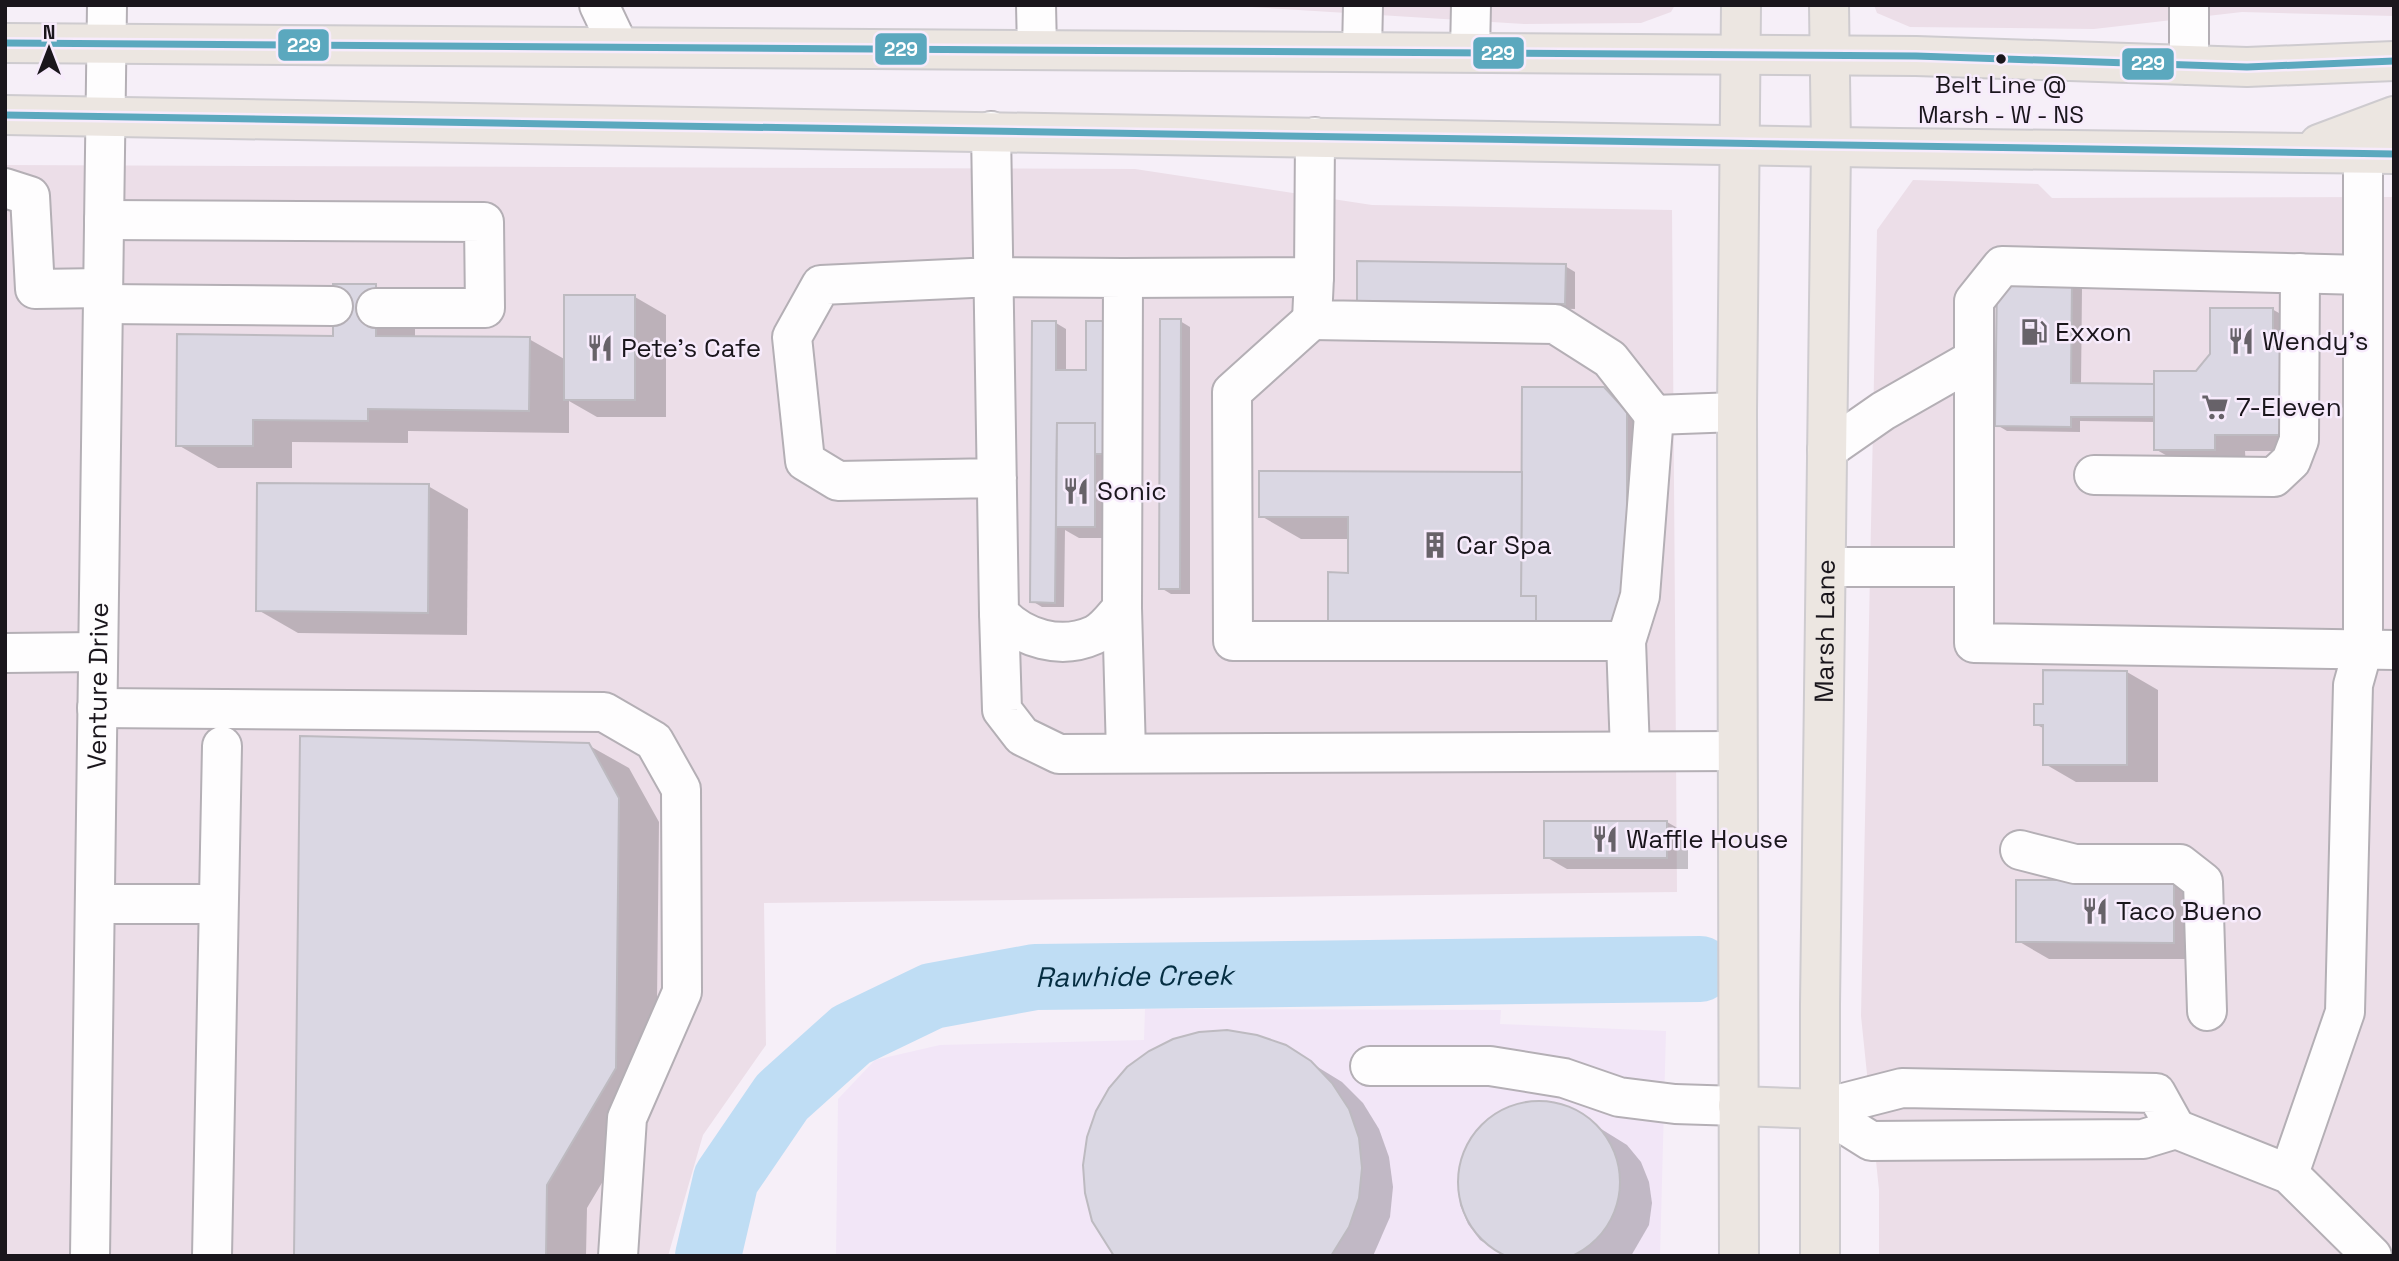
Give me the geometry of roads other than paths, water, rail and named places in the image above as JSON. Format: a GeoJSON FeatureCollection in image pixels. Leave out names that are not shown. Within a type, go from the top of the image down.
{"type":"FeatureCollection","features":[{"type":"Feature","properties":{"kind":"main road"},"geometry":{"type":"LineString","coordinates":[[1739,1256],[1737,412],[1741,5]]}},
{"type":"Feature","properties":{"kind":"main road","name":"Marsh Lane"},"geometry":{"type":"LineString","coordinates":[[1820,1256],[1831,147],[1829,5]]}},
{"type":"Feature","properties":{"kind":"main road"},"geometry":{"type":"LineString","coordinates":[[5,43],[1470,52],[1829,56],[2247,67],[2394,61]]}},
{"type":"Feature","properties":{"kind":"main road"},"geometry":{"type":"LineString","coordinates":[[5,116],[105,115],[1831,147],[2379,153]]}},
{"type":"Feature","properties":{"kind":"main road"},"geometry":{"type":"LineString","coordinates":[[2294,153],[2394,116]]}},
{"type":"Feature","properties":{"kind":"main road"},"geometry":{"type":"LineString","coordinates":[[1738,1106],[1820,1109]]}},
{"type":"Feature","properties":{"kind":"street","name":"Venture Drive"},"geometry":{"type":"LineString","coordinates":[[90,1256],[107,5]]}},
{"type":"Feature","properties":{"kind":"street"},"geometry":{"type":"LineString","coordinates":[[599,5],[620,47]]}},
{"type":"Feature","properties":{"kind":"street"},"geometry":{"type":"LineString","coordinates":[[1035,5],[1037,49]]}},
{"type":"Feature","properties":{"kind":"street"},"geometry":{"type":"LineString","coordinates":[[1362,51],[1363,5]]}},
{"type":"Feature","properties":{"kind":"street"},"geometry":{"type":"LineString","coordinates":[[1470,52],[1471,5]]}},
{"type":"Feature","properties":{"kind":"street"},"geometry":{"type":"LineString","coordinates":[[2189,5],[2189,65]]}},
{"type":"Feature","properties":{"kind":"street"},"geometry":{"type":"LineString","coordinates":[[990,131],[1002,710],[1021,736],[1059,754],[1737,751]]}},
{"type":"Feature","properties":{"kind":"street"},"geometry":{"type":"LineString","coordinates":[[1312,320],[1315,137]]}},
{"type":"Feature","properties":{"kind":"street"},"geometry":{"type":"LineString","coordinates":[[2289,1174],[2345,1012],[2353,685],[2379,650],[2363,275],[2379,153]]}},
{"type":"Feature","properties":{"kind":"street"},"geometry":{"type":"LineString","coordinates":[[5,188],[30,196],[35,289],[103,296],[333,306]]}},
{"type":"Feature","properties":{"kind":"street"},"geometry":{"type":"LineString","coordinates":[[104,220],[484,222],[485,308],[376,307]]}},
{"type":"Feature","properties":{"kind":"street"},"geometry":{"type":"LineString","coordinates":[[2363,275],[2001,267],[1974,301],[1974,642],[2379,650]]}},
{"type":"Feature","properties":{"kind":"street"},"geometry":{"type":"LineString","coordinates":[[2094,475],[2274,477],[2291,461],[2299,440],[2300,273]]}},
{"type":"Feature","properties":{"kind":"street"},"geometry":{"type":"LineString","coordinates":[[997,478],[838,481],[805,461],[792,337],[821,285],[993,277],[1314,277]]}},
{"type":"Feature","properties":{"kind":"street"},"geometry":{"type":"LineString","coordinates":[[1123,278],[1122,608],[1126,753]]}},
{"type":"Feature","properties":{"kind":"street"},"geometry":{"type":"LineString","coordinates":[[1626,641],[1233,641],[1232,392],[1312,320],[1555,324],[1610,359],[1654,415],[1640,596],[1626,641],[1630,751]]}},
{"type":"Feature","properties":{"kind":"street"},"geometry":{"type":"LineString","coordinates":[[1827,450],[1883,411],[1974,359]]}},
{"type":"Feature","properties":{"kind":"street"},"geometry":{"type":"LineString","coordinates":[[1654,415],[1737,412]]}},
{"type":"Feature","properties":{"kind":"street"},"geometry":{"type":"LineString","coordinates":[[1826,567],[1974,567]]}},
{"type":"Feature","properties":{"kind":"street"},"geometry":{"type":"LineString","coordinates":[[999,613],[1013,628],[1034,638],[1071,642],[1097,634],[1122,608]]}},
{"type":"Feature","properties":{"kind":"street"},"geometry":{"type":"LineString","coordinates":[[5,653],[98,652]]}},
{"type":"Feature","properties":{"kind":"street"},"geometry":{"type":"LineString","coordinates":[[97,709],[604,712],[654,741],[681,789],[682,992],[627,1118],[618,1256]]}},
{"type":"Feature","properties":{"kind":"street"},"geometry":{"type":"LineString","coordinates":[[212,1256],[222,746]]}},
{"type":"Feature","properties":{"kind":"street"},"geometry":{"type":"LineString","coordinates":[[2020,850],[2075,864],[2180,864],[2203,882],[2207,1011]]}},
{"type":"Feature","properties":{"kind":"street"},"geometry":{"type":"LineString","coordinates":[[94,904],[218,904]]}},
{"type":"Feature","properties":{"kind":"street"},"geometry":{"type":"LineString","coordinates":[[1370,1066],[1490,1066],[1564,1078],[1619,1097],[1675,1104],[1738,1106]]}},
{"type":"Feature","properties":{"kind":"street"},"geometry":{"type":"LineString","coordinates":[[1820,1109],[1902,1088],[2156,1093],[2176,1129]]}},
{"type":"Feature","properties":{"kind":"street"},"geometry":{"type":"LineString","coordinates":[[1820,1109],[1871,1141],[2143,1139],[2176,1129],[2289,1174],[2372,1256]]}},
{"type":"Feature","properties":{"kind":"waterway","name":"Rawhide Creek"},"geometry":{"type":"LineString","coordinates":[[708,1256],[726,1179],[782,1097],[851,1035],[932,996],[1035,977],[1700,969]]}},
{"type":"Feature","properties":{"kind":"place","name":"Belt Line @ Marsh - W - NS"},"geometry":{"type":"Point","coordinates":[2001,59]}},
{"type":"Feature","properties":{"kind":"place","name":"Exxon"},"geometry":{"type":"Point","coordinates":[2034,332]}},
{"type":"Feature","properties":{"kind":"place","name":"Wendy's"},"geometry":{"type":"Point","coordinates":[2241,341]}},
{"type":"Feature","properties":{"kind":"place","name":"Pete's Cafe"},"geometry":{"type":"Point","coordinates":[600,348]}},
{"type":"Feature","properties":{"kind":"place","name":"7-Eleven"},"geometry":{"type":"Point","coordinates":[2215,407]}},
{"type":"Feature","properties":{"kind":"place","name":"Sonic"},"geometry":{"type":"Point","coordinates":[1076,491]}},
{"type":"Feature","properties":{"kind":"place","name":"Car Spa"},"geometry":{"type":"Point","coordinates":[1435,545]}},
{"type":"Feature","properties":{"kind":"place","name":"Waffle House"},"geometry":{"type":"Point","coordinates":[1605,839]}},
{"type":"Feature","properties":{"kind":"place","name":"Taco Bueno"},"geometry":{"type":"Point","coordinates":[2095,911]}}]}
